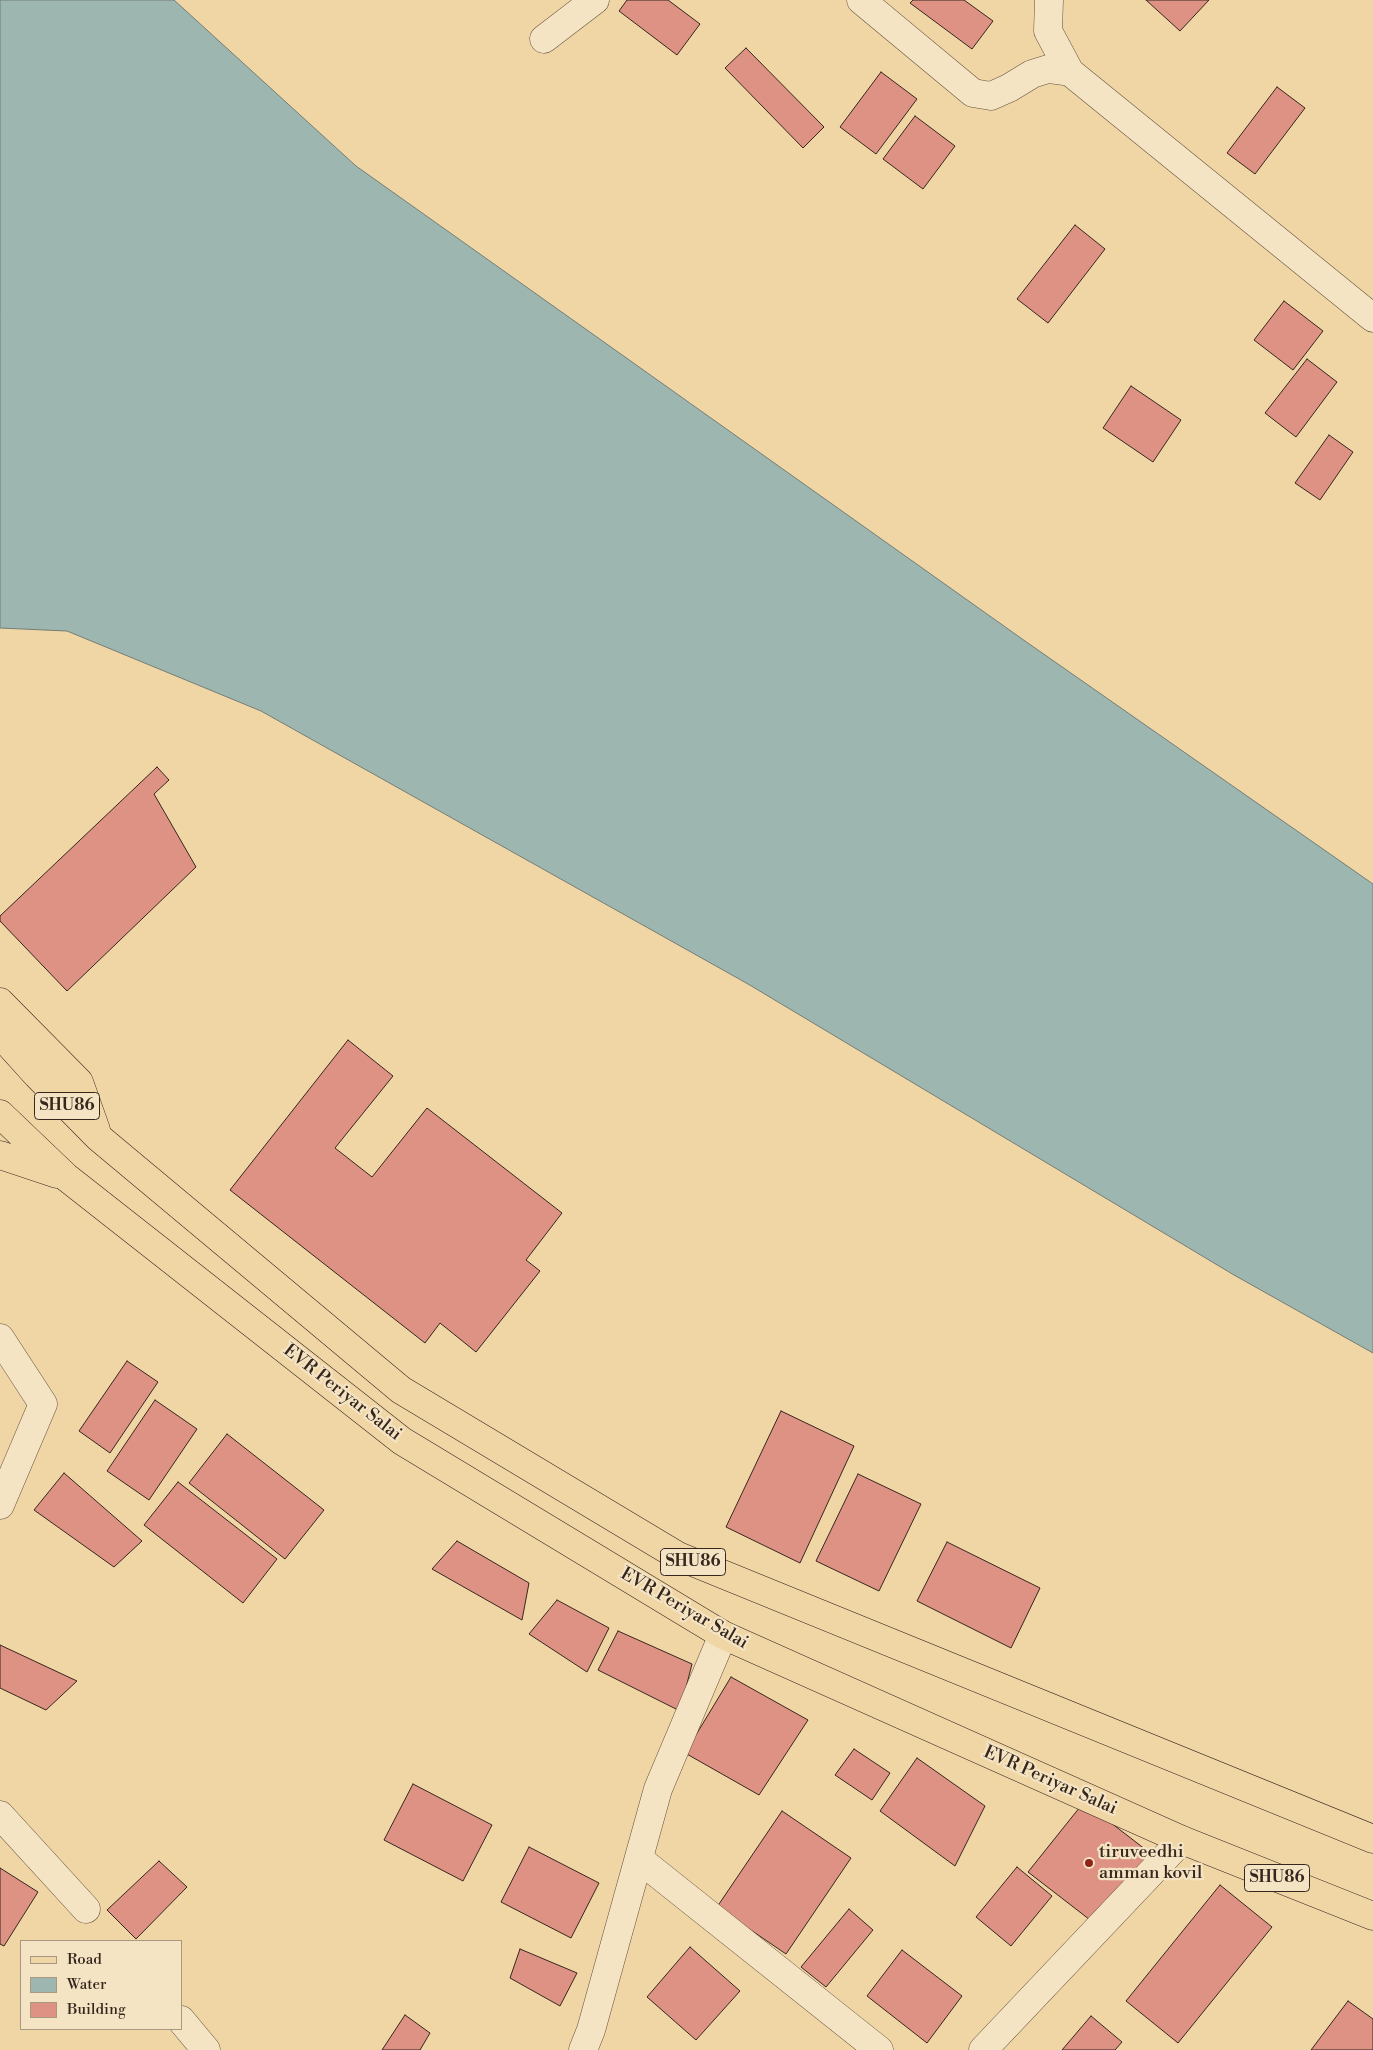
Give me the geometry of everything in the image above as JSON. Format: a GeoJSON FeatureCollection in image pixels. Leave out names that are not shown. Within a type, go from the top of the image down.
{"type":"FeatureCollection","features":[{"type":"Feature","properties":{"kind":"main road"},"geometry":{"type":"LineString","coordinates":[[0,1002],[79,1082],[98,1137]]}},
{"type":"Feature","properties":{"kind":"main road","name":"SHU86"},"geometry":{"type":"LineString","coordinates":[[0,1034],[98,1137],[400,1390],[678,1556],[1373,1839]]}},
{"type":"Feature","properties":{"kind":"main road","name":"SHU86"},"geometry":{"type":"LineString","coordinates":[[0,1114],[66,1177]]}},
{"type":"Feature","properties":{"kind":"main road"},"geometry":{"type":"LineString","coordinates":[[0,1155],[66,1177]]}},
{"type":"Feature","properties":{"kind":"main road","name":"EVR Periyar Salai"},"geometry":{"type":"LineString","coordinates":[[66,1177],[402,1441],[723,1635],[1182,1840],[1373,1916]]}},
{"type":"Feature","properties":{"kind":"street"},"geometry":{"type":"LineString","coordinates":[[544,39],[596,0]]}},
{"type":"Feature","properties":{"kind":"street"},"geometry":{"type":"LineString","coordinates":[[861,0],[973,93],[991,96],[1032,74],[1048,69],[1070,72]]}},
{"type":"Feature","properties":{"kind":"street"},"geometry":{"type":"LineString","coordinates":[[1049,0],[1048,31],[1070,72],[1373,318]]}},
{"type":"Feature","properties":{"kind":"street"},"geometry":{"type":"LineString","coordinates":[[0,1338],[43,1404],[0,1505]]}},
{"type":"Feature","properties":{"kind":"street"},"geometry":{"type":"LineString","coordinates":[[583,2050],[591,2030],[658,1789],[723,1635]]}},
{"type":"Feature","properties":{"kind":"street"},"geometry":{"type":"LineString","coordinates":[[0,1815],[86,1909]]}},
{"type":"Feature","properties":{"kind":"street"},"geometry":{"type":"LineString","coordinates":[[983,2050],[1182,1840]]}},
{"type":"Feature","properties":{"kind":"street"},"geometry":{"type":"LineString","coordinates":[[639,1860],[879,2050]]}},
{"type":"Feature","properties":{"kind":"street"},"geometry":{"type":"LineString","coordinates":[[182,2021],[206,2050]]}},
{"type":"Feature","properties":{"kind":"water"},"geometry":{"type":"Polygon","coordinates":[[[0,0],[174,0],[356,166],[1025,641],[1373,884],[1373,1353],[1234,1275],[748,984],[261,711],[67,631],[0,628],[0,0]]]}},
{"type":"Feature","properties":{"kind":"building"},"geometry":{"type":"Polygon","coordinates":[[[627,0],[668,0],[700,24],[677,55],[619,11],[627,0]]]}},
{"type":"Feature","properties":{"kind":"building"},"geometry":{"type":"Polygon","coordinates":[[[913,0],[964,0],[993,21],[972,49],[910,3],[913,0]]]}},
{"type":"Feature","properties":{"kind":"building"},"geometry":{"type":"Polygon","coordinates":[[[1146,0],[1209,0],[1180,31],[1146,0]]]}},
{"type":"Feature","properties":{"kind":"building"},"geometry":{"type":"Polygon","coordinates":[[[746,48],[824,127],[803,148],[725,68],[746,48]]]}},
{"type":"Feature","properties":{"kind":"building"},"geometry":{"type":"Polygon","coordinates":[[[881,72],[917,99],[876,154],[840,127],[881,72]]]}},
{"type":"Feature","properties":{"kind":"building"},"geometry":{"type":"Polygon","coordinates":[[[1277,87],[1305,108],[1255,174],[1227,153],[1277,87]]]}},
{"type":"Feature","properties":{"kind":"building"},"geometry":{"type":"Polygon","coordinates":[[[915,116],[955,146],[923,189],[883,159],[915,116]]]}},
{"type":"Feature","properties":{"kind":"building"},"geometry":{"type":"Polygon","coordinates":[[[1075,225],[1105,249],[1048,323],[1017,299],[1075,225]]]}},
{"type":"Feature","properties":{"kind":"building"},"geometry":{"type":"Polygon","coordinates":[[[1284,301],[1323,331],[1293,370],[1254,340],[1284,301]]]}},
{"type":"Feature","properties":{"kind":"building"},"geometry":{"type":"Polygon","coordinates":[[[1307,359],[1337,382],[1296,437],[1265,413],[1307,359]]]}},
{"type":"Feature","properties":{"kind":"building"},"geometry":{"type":"Polygon","coordinates":[[[1131,386],[1181,420],[1153,462],[1103,428],[1131,386]]]}},
{"type":"Feature","properties":{"kind":"building"},"geometry":{"type":"Polygon","coordinates":[[[1329,435],[1353,452],[1320,500],[1295,483],[1329,435]]]}},
{"type":"Feature","properties":{"kind":"building"},"geometry":{"type":"Polygon","coordinates":[[[157,767],[169,780],[154,794],[196,867],[67,991],[0,921],[0,916],[157,767]]]}},
{"type":"Feature","properties":{"kind":"building"},"geometry":{"type":"Polygon","coordinates":[[[348,1040],[393,1076],[335,1148],[372,1177],[427,1108],[562,1213],[526,1260],[540,1271],[476,1352],[440,1323],[425,1343],[230,1190],[348,1040]]]}},
{"type":"Feature","properties":{"kind":"building"},"geometry":{"type":"Polygon","coordinates":[[[127,1361],[158,1382],[110,1453],[79,1431],[127,1361]]]}},
{"type":"Feature","properties":{"kind":"building"},"geometry":{"type":"Polygon","coordinates":[[[155,1400],[197,1429],[149,1500],[107,1471],[155,1400]]]}},
{"type":"Feature","properties":{"kind":"building"},"geometry":{"type":"Polygon","coordinates":[[[781,1411],[854,1446],[800,1563],[726,1527],[781,1411]]]}},
{"type":"Feature","properties":{"kind":"building"},"geometry":{"type":"Polygon","coordinates":[[[227,1434],[324,1510],[285,1559],[189,1483],[227,1434]]]}},
{"type":"Feature","properties":{"kind":"building"},"geometry":{"type":"Polygon","coordinates":[[[64,1473],[142,1541],[114,1567],[34,1510],[64,1473]]]}},
{"type":"Feature","properties":{"kind":"building"},"geometry":{"type":"Polygon","coordinates":[[[858,1474],[921,1504],[879,1591],[816,1561],[858,1474]]]}},
{"type":"Feature","properties":{"kind":"building"},"geometry":{"type":"Polygon","coordinates":[[[178,1482],[277,1559],[243,1603],[144,1525],[178,1482]]]}},
{"type":"Feature","properties":{"kind":"building"},"geometry":{"type":"Polygon","coordinates":[[[457,1541],[529,1583],[522,1620],[432,1569],[457,1541]]]}},
{"type":"Feature","properties":{"kind":"building"},"geometry":{"type":"Polygon","coordinates":[[[947,1542],[1040,1588],[1011,1648],[917,1601],[947,1542]]]}},
{"type":"Feature","properties":{"kind":"building"},"geometry":{"type":"Polygon","coordinates":[[[557,1600],[609,1628],[587,1672],[529,1634],[557,1600]]]}},
{"type":"Feature","properties":{"kind":"building"},"geometry":{"type":"Polygon","coordinates":[[[618,1631],[692,1664],[680,1711],[598,1670],[618,1631]]]}},
{"type":"Feature","properties":{"kind":"building"},"geometry":{"type":"Polygon","coordinates":[[[0,1645],[77,1681],[46,1710],[0,1688],[0,1645]]]}},
{"type":"Feature","properties":{"kind":"building"},"geometry":{"type":"Polygon","coordinates":[[[731,1677],[808,1720],[759,1795],[685,1753],[731,1677]]]}},
{"type":"Feature","properties":{"kind":"building"},"geometry":{"type":"Polygon","coordinates":[[[854,1749],[890,1773],[872,1800],[835,1775],[854,1749]]]}},
{"type":"Feature","properties":{"kind":"building"},"geometry":{"type":"Polygon","coordinates":[[[917,1758],[985,1806],[955,1866],[880,1811],[917,1758]]]}},
{"type":"Feature","properties":{"kind":"building"},"geometry":{"type":"Polygon","coordinates":[[[413,1784],[492,1825],[463,1881],[384,1840],[413,1784]]]}},
{"type":"Feature","properties":{"kind":"building","name":"tiruveedhi amman kovil"},"geometry":{"type":"Polygon","coordinates":[[[1084,1802],[1150,1853],[1094,1923],[1028,1872],[1084,1802]]]}},
{"type":"Feature","properties":{"kind":"building"},"geometry":{"type":"Polygon","coordinates":[[[782,1811],[851,1858],[786,1954],[717,1907],[782,1811]]]}},
{"type":"Feature","properties":{"kind":"building"},"geometry":{"type":"Polygon","coordinates":[[[529,1847],[599,1883],[571,1938],[501,1902],[529,1847]]]}},
{"type":"Feature","properties":{"kind":"building"},"geometry":{"type":"Polygon","coordinates":[[[159,1861],[187,1887],[136,1939],[107,1910],[159,1861]]]}},
{"type":"Feature","properties":{"kind":"building"},"geometry":{"type":"Polygon","coordinates":[[[1017,1867],[1052,1896],[1011,1946],[976,1917],[1017,1867]]]}},
{"type":"Feature","properties":{"kind":"building"},"geometry":{"type":"Polygon","coordinates":[[[0,1868],[38,1892],[4,1946],[0,1944],[0,1868]]]}},
{"type":"Feature","properties":{"kind":"building"},"geometry":{"type":"Polygon","coordinates":[[[1220,1885],[1272,1927],[1178,2043],[1126,2001],[1220,1885]]]}},
{"type":"Feature","properties":{"kind":"building"},"geometry":{"type":"Polygon","coordinates":[[[849,1909],[873,1930],[826,1987],[801,1967],[849,1909]]]}},
{"type":"Feature","properties":{"kind":"building"},"geometry":{"type":"Polygon","coordinates":[[[690,1947],[740,1991],[696,2040],[647,1997],[690,1947]]]}},
{"type":"Feature","properties":{"kind":"building"},"geometry":{"type":"Polygon","coordinates":[[[520,1949],[577,1973],[560,2006],[510,1978],[520,1949]]]}},
{"type":"Feature","properties":{"kind":"building"},"geometry":{"type":"Polygon","coordinates":[[[902,1950],[962,1996],[927,2043],[867,1996],[902,1950]]]}},
{"type":"Feature","properties":{"kind":"building"},"geometry":{"type":"Polygon","coordinates":[[[1348,2001],[1373,2019],[1373,2050],[1311,2050],[1348,2001]]]}},
{"type":"Feature","properties":{"kind":"building"},"geometry":{"type":"Polygon","coordinates":[[[405,2015],[430,2033],[420,2050],[382,2050],[405,2015]]]}},
{"type":"Feature","properties":{"kind":"building"},"geometry":{"type":"Polygon","coordinates":[[[1091,2016],[1122,2042],[1115,2050],[1062,2050],[1091,2016]]]}},
{"type":"Feature","properties":{"kind":"place","name":"tiruveedhi amman kovil"},"geometry":{"type":"Point","coordinates":[1089,1863]}}]}
